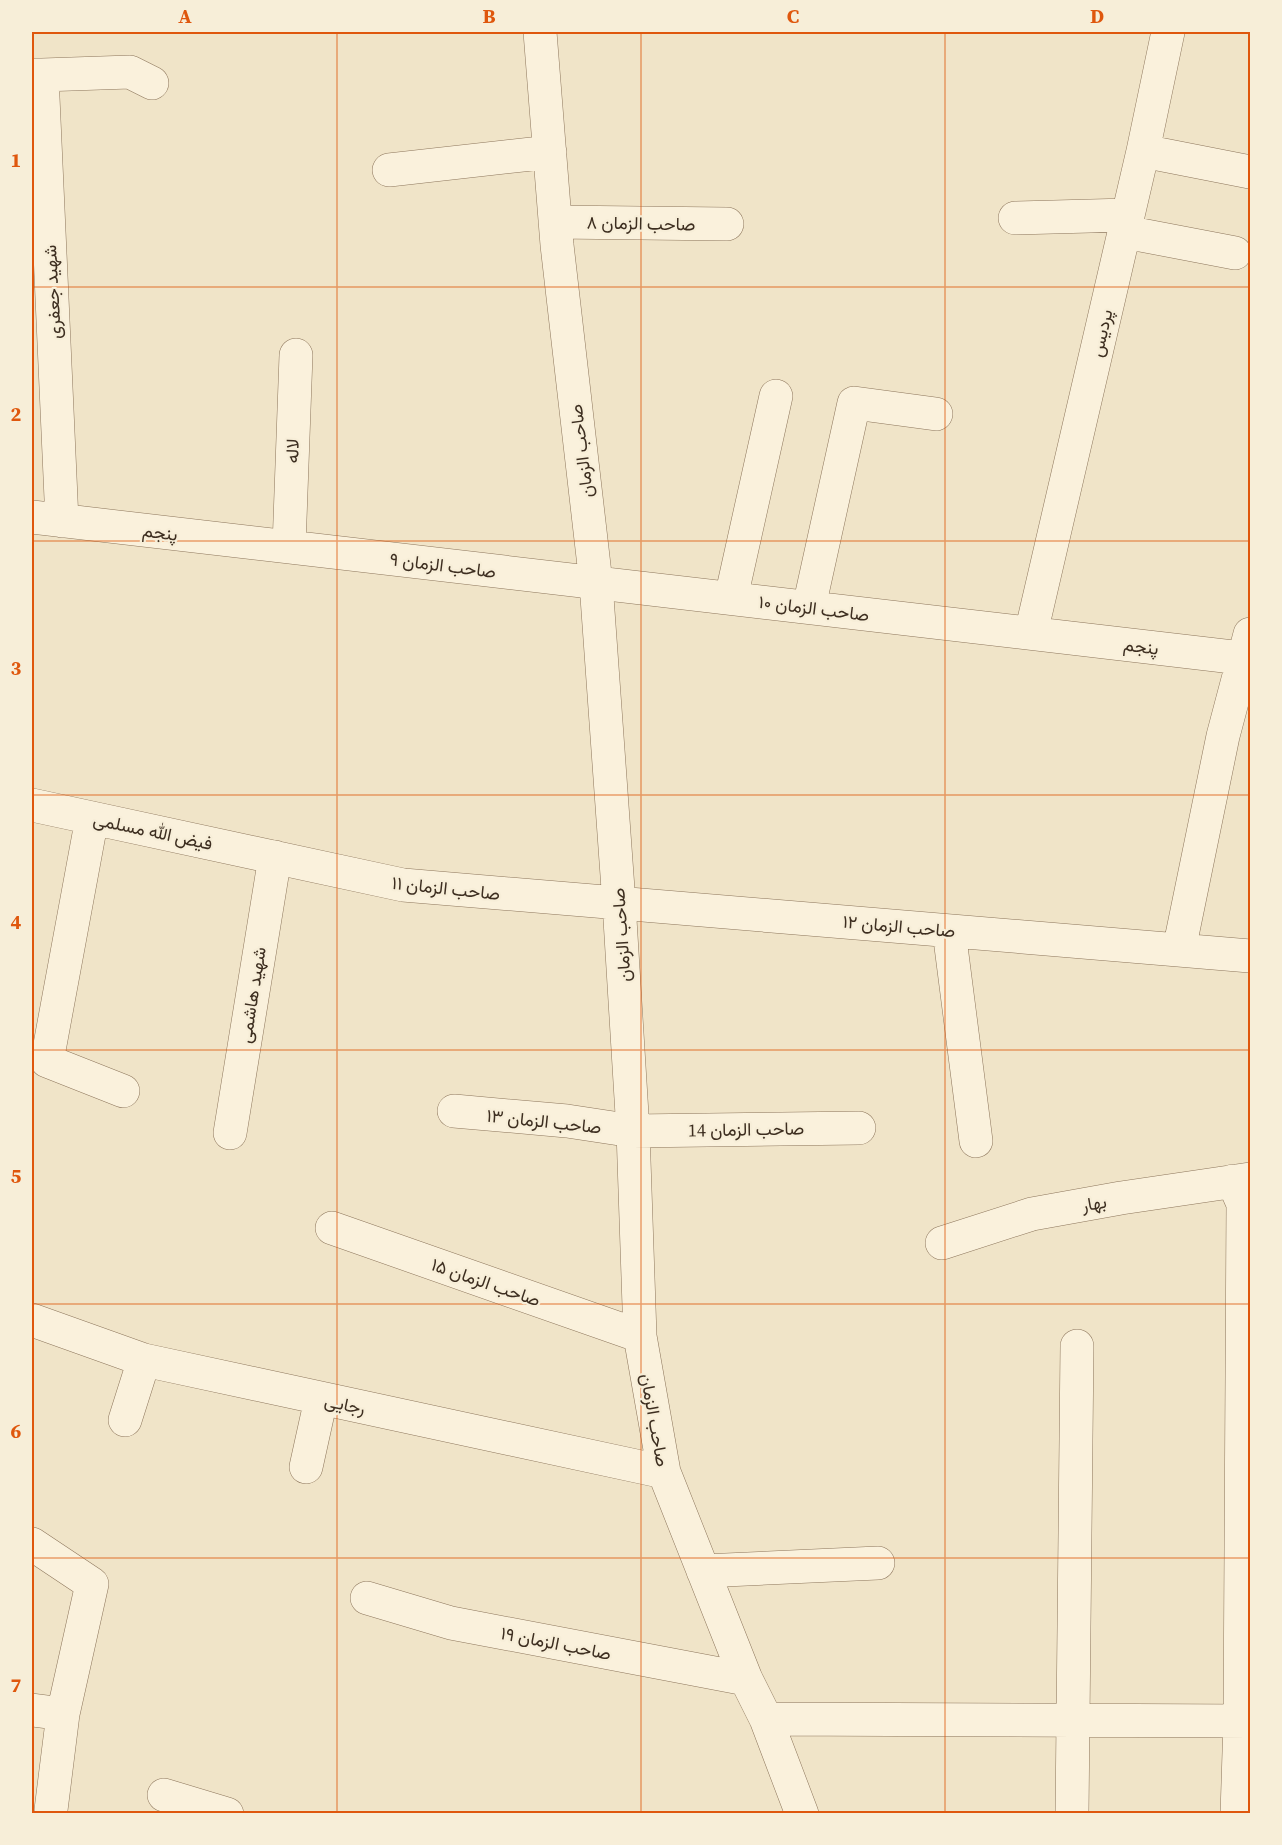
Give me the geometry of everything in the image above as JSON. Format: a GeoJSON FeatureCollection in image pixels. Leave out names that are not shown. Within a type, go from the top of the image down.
{"type":"FeatureCollection","features":[{"type":"Feature","properties":{"kind":"street","name":"صاحب الزمان"},"geometry":{"type":"LineString","coordinates":[[540,32],[555,222],[596,583],[620,903],[633,1131],[640,1336],[664,1472],[746,1679],[766,1719],[802,1814]]}},
{"type":"Feature","properties":{"kind":"street","name":"پردیس"},"geometry":{"type":"LineString","coordinates":[[1031,633],[1143,151],[1168,32]]}},
{"type":"Feature","properties":{"kind":"street"},"geometry":{"type":"LineString","coordinates":[[37,75],[130,72],[152,83]]}},
{"type":"Feature","properties":{"kind":"street","name":"شهید جعفری"},"geometry":{"type":"LineString","coordinates":[[37,75],[47,519]]}},
{"type":"Feature","properties":{"kind":"street"},"geometry":{"type":"LineString","coordinates":[[1143,151],[1251,172]]}},
{"type":"Feature","properties":{"kind":"street"},"geometry":{"type":"LineString","coordinates":[[388,170],[550,152]]}},
{"type":"Feature","properties":{"kind":"street"},"geometry":{"type":"LineString","coordinates":[[1014,218],[1126,224],[1235,253]]}},
{"type":"Feature","properties":{"kind":"street","name":"صاحب الزمان ۸"},"geometry":{"type":"LineString","coordinates":[[555,222],[727,224]]}},
{"type":"Feature","properties":{"kind":"street","name":"لاله"},"geometry":{"type":"LineString","coordinates":[[289,547],[296,355]]}},
{"type":"Feature","properties":{"kind":"street"},"geometry":{"type":"LineString","coordinates":[[731,598],[776,396]]}},
{"type":"Feature","properties":{"kind":"street"},"geometry":{"type":"LineString","coordinates":[[809,608],[854,403],[936,414]]}},
{"type":"Feature","properties":{"kind":"street","name":"پنجم"},"geometry":{"type":"LineString","coordinates":[[47,519],[289,547]]}},
{"type":"Feature","properties":{"kind":"street","name":"صاحب الزمان ۹"},"geometry":{"type":"LineString","coordinates":[[289,547],[596,583]]}},
{"type":"Feature","properties":{"kind":"street","name":"صاحب الزمان ۱۰"},"geometry":{"type":"LineString","coordinates":[[596,583],[1031,633]]}},
{"type":"Feature","properties":{"kind":"street","name":"پنجم"},"geometry":{"type":"LineString","coordinates":[[1031,633],[1249,650]]}},
{"type":"Feature","properties":{"kind":"street"},"geometry":{"type":"LineString","coordinates":[[1179,950],[1223,736],[1249,650]]}},
{"type":"Feature","properties":{"kind":"street","name":"فیض الله مسلمی"},"geometry":{"type":"LineString","coordinates":[[32,805],[275,857]]}},
{"type":"Feature","properties":{"kind":"street"},"geometry":{"type":"LineString","coordinates":[[92,818],[47,1061],[123,1090]]}},
{"type":"Feature","properties":{"kind":"street","name":"صاحب الزمان ۱۱"},"geometry":{"type":"LineString","coordinates":[[275,857],[403,885],[620,903]]}},
{"type":"Feature","properties":{"kind":"street","name":"شهید هاشمی"},"geometry":{"type":"LineString","coordinates":[[230,1133],[275,857]]}},
{"type":"Feature","properties":{"kind":"street","name":"صاحب الزمان ۱۲"},"geometry":{"type":"LineString","coordinates":[[620,903],[1251,956]]}},
{"type":"Feature","properties":{"kind":"street"},"geometry":{"type":"LineString","coordinates":[[949,931],[976,1141]]}},
{"type":"Feature","properties":{"kind":"street","name":"صاحب الزمان ۱۳"},"geometry":{"type":"LineString","coordinates":[[454,1111],[633,1131]]}},
{"type":"Feature","properties":{"kind":"street","name":"صاحب الزمان 14"},"geometry":{"type":"LineString","coordinates":[[633,1131],[859,1128]]}},
{"type":"Feature","properties":{"kind":"street"},"geometry":{"type":"LineString","coordinates":[[1237,1814],[1245,1721],[1246,1401],[1242,1180]]}},
{"type":"Feature","properties":{"kind":"street","name":"بهار"},"geometry":{"type":"LineString","coordinates":[[942,1243],[1032,1214],[1242,1180]]}},
{"type":"Feature","properties":{"kind":"street","name":"صاحب الزمان ۱۵"},"geometry":{"type":"LineString","coordinates":[[332,1228],[640,1336]]}},
{"type":"Feature","properties":{"kind":"street","name":"رجایی"},"geometry":{"type":"LineString","coordinates":[[32,1320],[144,1360],[664,1472]]}},
{"type":"Feature","properties":{"kind":"street"},"geometry":{"type":"LineString","coordinates":[[1072,1814],[1077,1346]]}},
{"type":"Feature","properties":{"kind":"street"},"geometry":{"type":"LineString","coordinates":[[125,1420],[144,1360]]}},
{"type":"Feature","properties":{"kind":"street"},"geometry":{"type":"LineString","coordinates":[[306,1467],[321,1399]]}},
{"type":"Feature","properties":{"kind":"street"},"geometry":{"type":"LineString","coordinates":[[32,1544],[92,1584],[47,1712],[51,1810]]}},
{"type":"Feature","properties":{"kind":"street"},"geometry":{"type":"LineString","coordinates":[[703,1571],[878,1563]]}},
{"type":"Feature","properties":{"kind":"street","name":"صاحب الزمان ۱۹"},"geometry":{"type":"LineString","coordinates":[[367,1598],[452,1623],[746,1679]]}},
{"type":"Feature","properties":{"kind":"street"},"geometry":{"type":"LineString","coordinates":[[766,1719],[1245,1721]]}},
{"type":"Feature","properties":{"kind":"street"},"geometry":{"type":"LineString","coordinates":[[164,1795],[227,1814]]}}]}
